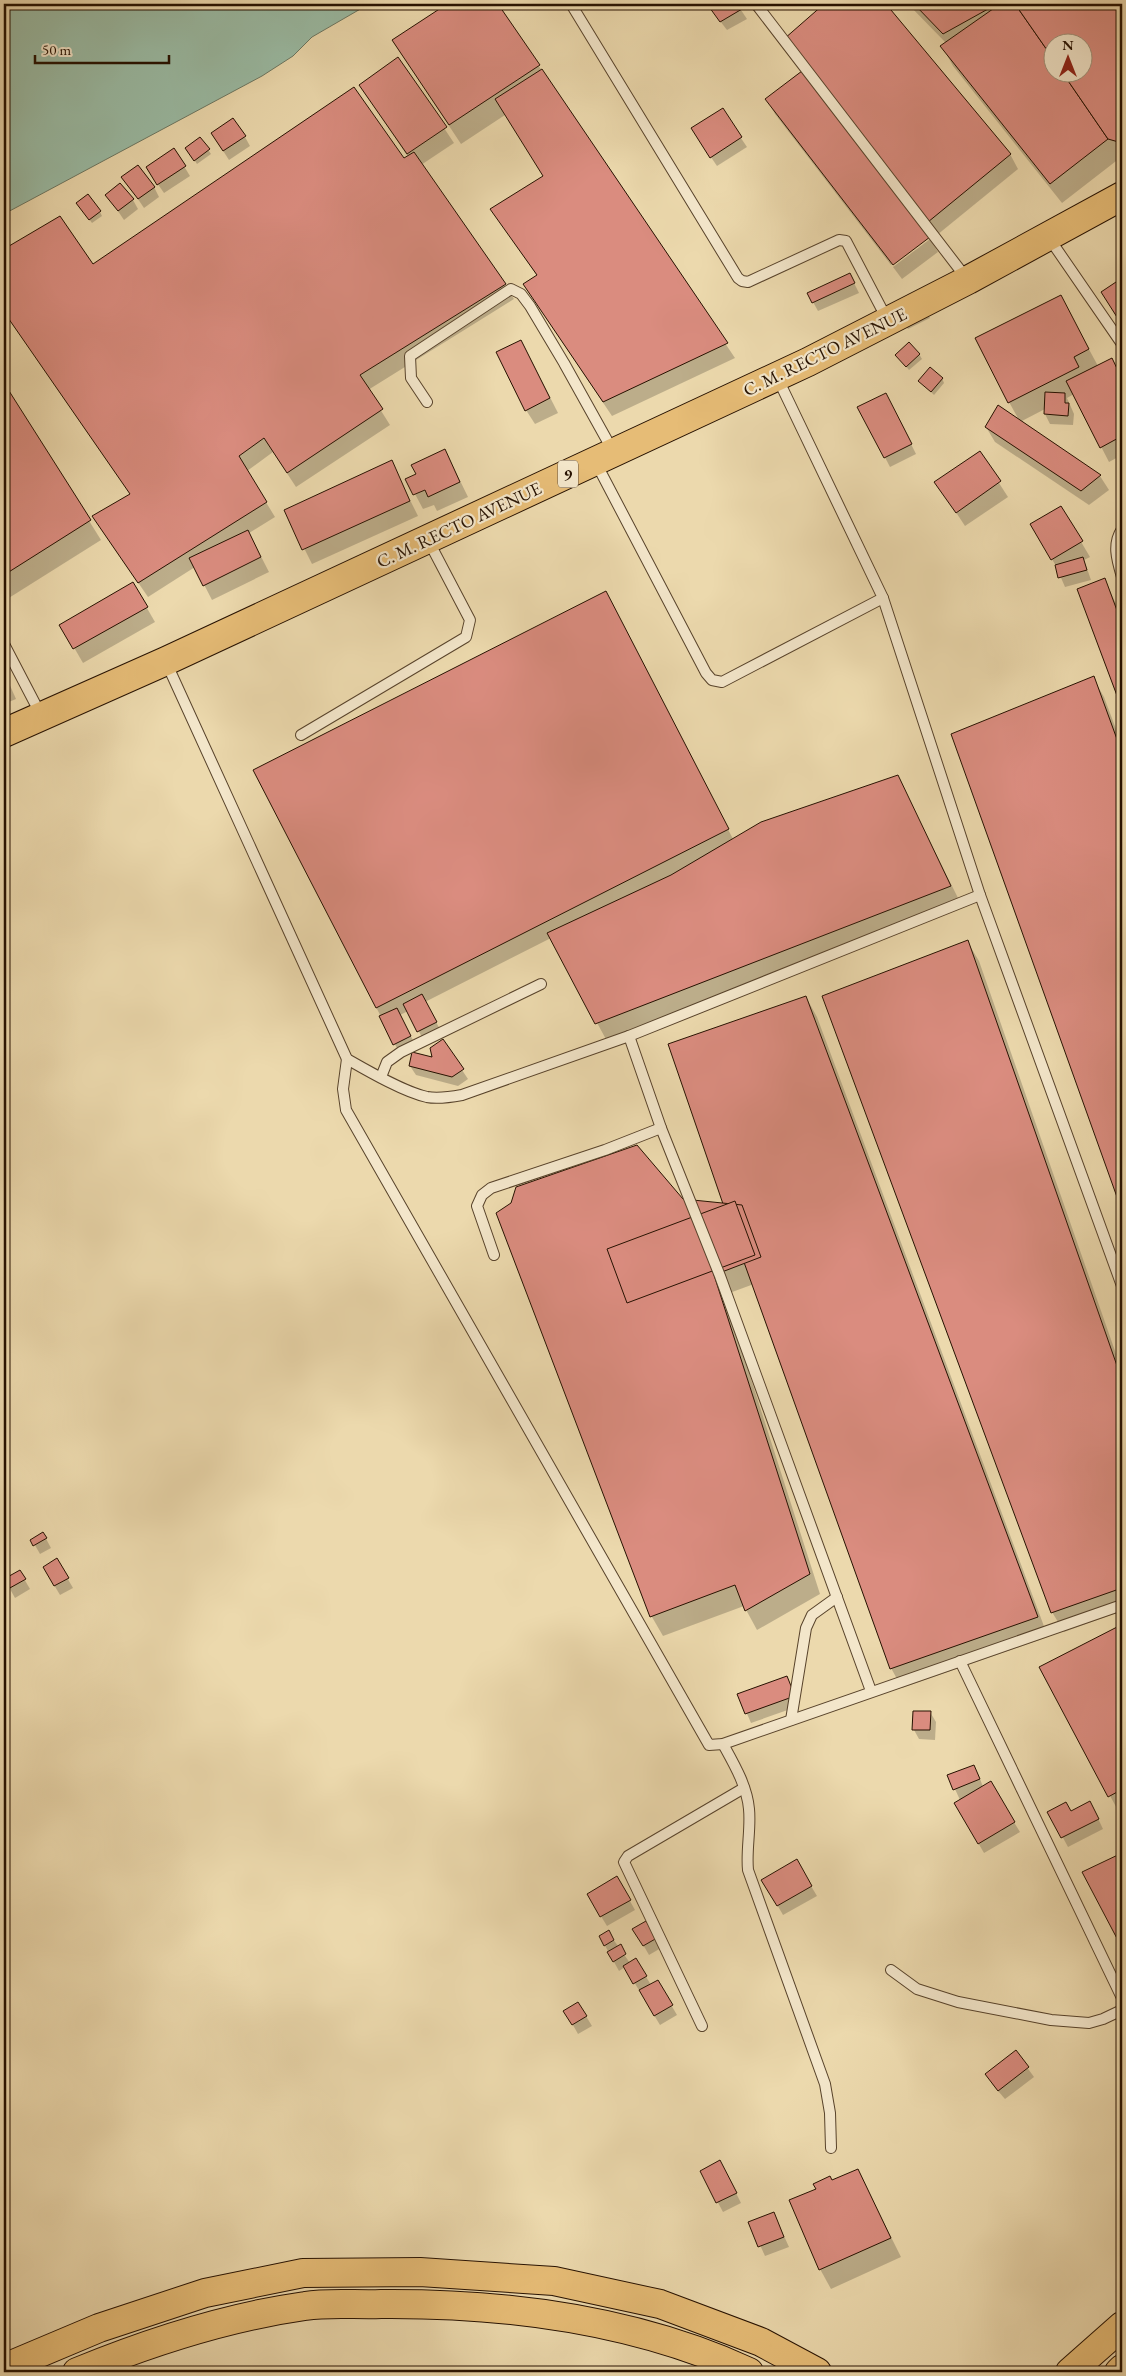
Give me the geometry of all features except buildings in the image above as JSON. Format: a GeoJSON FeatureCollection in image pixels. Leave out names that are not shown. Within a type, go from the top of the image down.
{"type":"FeatureCollection","features":[{"type":"Feature","properties":{"kind":"main road","name":"C. M. RECTO AVENUE"},"geometry":{"type":"LineString","coordinates":[[4,734],[166,661],[889,322],[1122,196]]}},
{"type":"Feature","properties":{"kind":"main road"},"geometry":{"type":"LineString","coordinates":[[4,2368],[99,2328],[205,2293],[303,2273],[420,2272],[554,2281],[660,2304],[761,2342],[817,2372]]}},
{"type":"Feature","properties":{"kind":"main road"},"geometry":{"type":"LineString","coordinates":[[77,2372],[213,2324],[307,2305],[418,2304],[549,2313],[651,2334],[749,2372]]}},
{"type":"Feature","properties":{"kind":"main road"},"geometry":{"type":"LineString","coordinates":[[1070,2372],[1122,2326]]}},
{"type":"Feature","properties":{"kind":"main road"},"geometry":{"type":"LineString","coordinates":[[1119,2372],[1122,2369]]}},
{"type":"Feature","properties":{"kind":"lane"},"geometry":{"type":"LineString","coordinates":[[571,4],[738,278],[748,282],[839,240],[846,240],[889,322]]}},
{"type":"Feature","properties":{"kind":"lane"},"geometry":{"type":"LineString","coordinates":[[756,4],[968,280]]}},
{"type":"Feature","properties":{"kind":"lane"},"geometry":{"type":"LineString","coordinates":[[1048,237],[1122,344]]}},
{"type":"Feature","properties":{"kind":"lane"},"geometry":{"type":"LineString","coordinates":[[427,402],[411,378],[410,356],[511,289],[521,294],[564,363],[604,457],[706,673],[712,680],[722,682],[883,598]]}},
{"type":"Feature","properties":{"kind":"lane"},"geometry":{"type":"LineString","coordinates":[[776,376],[883,598],[980,895],[1122,1286]]}},
{"type":"Feature","properties":{"kind":"lane"},"geometry":{"type":"LineString","coordinates":[[1122,529],[1116,545],[1116,559],[1122,577]]}},
{"type":"Feature","properties":{"kind":"lane"},"geometry":{"type":"LineString","coordinates":[[301,735],[466,637],[470,620],[428,539]]}},
{"type":"Feature","properties":{"kind":"lane"},"geometry":{"type":"LineString","coordinates":[[4,644],[42,716]]}},
{"type":"Feature","properties":{"kind":"lane"},"geometry":{"type":"LineString","coordinates":[[166,661],[347,1059],[343,1090],[346,1110],[706,1742],[713,1746],[723,1744],[1122,1605]]}},
{"type":"Feature","properties":{"kind":"lane"},"geometry":{"type":"LineString","coordinates":[[347,1059],[381,1077],[428,1097],[450,1097],[629,1036],[980,895]]}},
{"type":"Feature","properties":{"kind":"lane"},"geometry":{"type":"LineString","coordinates":[[381,1077],[388,1062],[401,1052],[541,984]]}},
{"type":"Feature","properties":{"kind":"lane"},"geometry":{"type":"LineString","coordinates":[[629,1036],[661,1128],[717,1268],[871,1691]]}},
{"type":"Feature","properties":{"kind":"lane"},"geometry":{"type":"LineString","coordinates":[[494,1255],[477,1206],[482,1195],[491,1188],[605,1150],[661,1128]]}},
{"type":"Feature","properties":{"kind":"lane"},"geometry":{"type":"LineString","coordinates":[[791,1720],[806,1628],[812,1615],[836,1597]]}},
{"type":"Feature","properties":{"kind":"lane"},"geometry":{"type":"LineString","coordinates":[[960,1661],[1122,1998]]}},
{"type":"Feature","properties":{"kind":"lane"},"geometry":{"type":"LineString","coordinates":[[723,1744],[744,1788],[749,1807],[748,1870],[825,2084],[830,2113],[832,2148]]}},
{"type":"Feature","properties":{"kind":"lane"},"geometry":{"type":"LineString","coordinates":[[702,2026],[624,1862],[628,1856],[744,1788]]}},
{"type":"Feature","properties":{"kind":"lane"},"geometry":{"type":"LineString","coordinates":[[891,1970],[917,1989],[958,2002],[1051,2020],[1089,2023],[1122,2010]]}},
{"type":"Feature","properties":{"kind":"shaded area"},"geometry":{"type":"Polygon","coordinates":[[[4,4],[369,4],[312,37],[293,56],[262,76],[4,214],[4,4]]]}}]}
